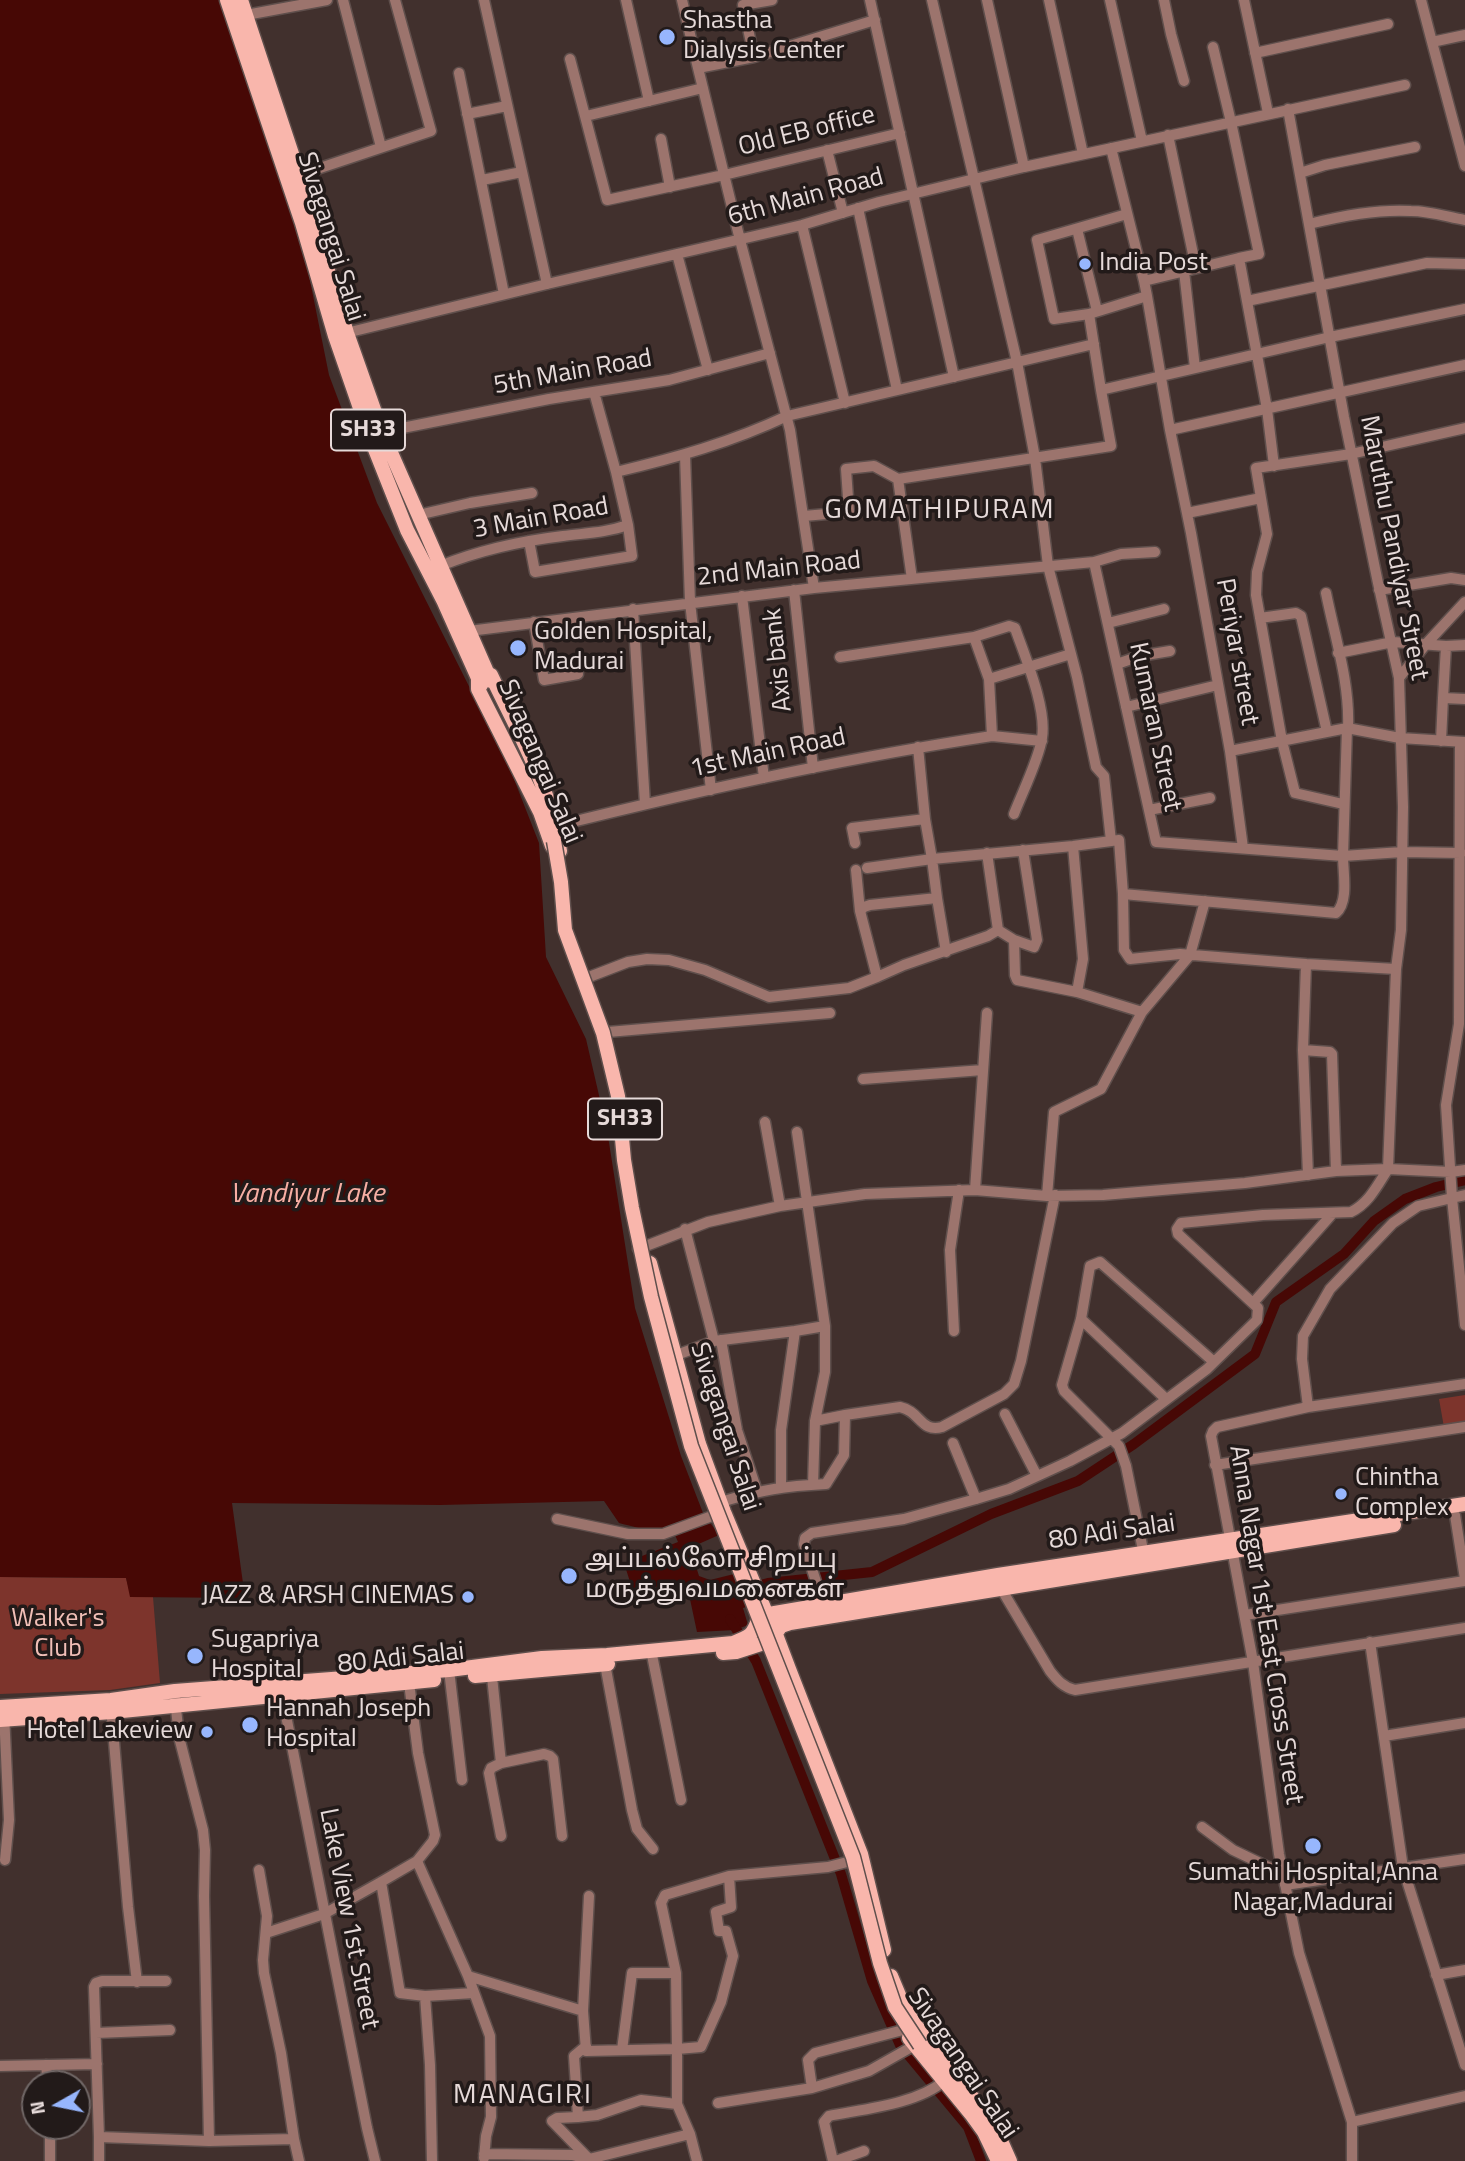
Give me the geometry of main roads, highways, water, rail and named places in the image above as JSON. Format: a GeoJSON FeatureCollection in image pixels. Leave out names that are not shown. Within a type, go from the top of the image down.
{"type":"FeatureCollection","features":[{"type":"Feature","properties":{"kind":"main road","name":"Sivagangai Salai"},"geometry":{"type":"LineString","coordinates":[[227,0],[341,335],[469,631],[483,676],[478,689],[540,812],[552,846],[564,930],[601,1033],[616,1096],[629,1209],[720,1510],[760,1610],[773,1622],[861,1854],[896,1989],[914,2023],[994,2125],[1010,2161]]}},
{"type":"Feature","properties":{"kind":"main road","name":"Sivagangai Salai"},"geometry":{"type":"LineString","coordinates":[[241,0],[299,175],[370,437],[407,530],[483,676],[543,807],[555,841],[565,930],[603,1033],[618,1096],[632,1209],[651,1297],[691,1446],[853,1857],[880,1963],[895,2007],[941,2084],[984,2132],[998,2161]]}},
{"type":"Feature","properties":{"kind":"main road","name":"Sivagangai Salai"},"geometry":{"type":"LineString","coordinates":[[483,676],[491,675],[542,784],[556,826],[570,929],[608,1032],[622,1095],[642,1248],[689,1447],[720,1510]]}},
{"type":"Feature","properties":{"kind":"main road","name":"80 Adi Salai"},"geometry":{"type":"LineString","coordinates":[[760,1610],[820,1606],[999,1581],[1462,1511]]}},
{"type":"Feature","properties":{"kind":"main road","name":"80 Adi Salai"},"geometry":{"type":"LineString","coordinates":[[2,1714],[449,1674],[491,1669],[542,1658],[606,1660],[734,1648],[770,1641],[781,1626],[790,1623],[999,1581]]}},
{"type":"Feature","properties":{"kind":"main road"},"geometry":{"type":"LineString","coordinates":[[756,1642],[755,1632],[760,1610]]}},
{"type":"Feature","properties":{"kind":"main road","name":"Sivagangai Salai"},"geometry":{"type":"LineString","coordinates":[[756,1642],[847,1862],[877,1974],[899,2032],[916,2046]]}},
{"type":"Feature","properties":{"kind":"water","name":"Vandiyur Lake"},"geometry":{"type":"Polygon","coordinates":[[[0,0],[220,0],[303,246],[329,375],[377,503],[508,764],[539,843],[546,957],[586,1039],[607,1130],[635,1308],[681,1456],[703,1513],[719,1535],[694,1546],[693,1557],[699,1576],[710,1580],[746,1571],[756,1604],[743,1608],[748,1625],[735,1630],[697,1632],[687,1585],[632,1588],[624,1563],[678,1542],[672,1528],[652,1530],[619,1523],[604,1501],[440,1505],[232,1503],[245,1598],[130,1597],[126,1578],[0,1577],[0,0]]]}},
{"type":"Feature","properties":{"kind":"waterway"},"geometry":{"type":"LineString","coordinates":[[749,1588],[768,1583],[872,1572],[991,1514],[1078,1481],[1134,1444],[1255,1354],[1276,1302],[1344,1254],[1374,1221],[1405,1199],[1465,1180]]}},
{"type":"Feature","properties":{"kind":"waterway"},"geometry":{"type":"LineString","coordinates":[[730,1619],[756,1661],[841,1874],[872,1981],[900,2045],[968,2127],[981,2161]]}},
{"type":"Feature","properties":{"kind":"place","name":"Shastha Dialysis Center"},"geometry":{"type":"Point","coordinates":[667,37]}},
{"type":"Feature","properties":{"kind":"place","name":"India Post"},"geometry":{"type":"Point","coordinates":[1085,264]}},
{"type":"Feature","properties":{"kind":"place","name":"Golden Hospital, Madurai"},"geometry":{"type":"Point","coordinates":[518,648]}},
{"type":"Feature","properties":{"kind":"place","name":"Chintha Complex"},"geometry":{"type":"Point","coordinates":[1341,1494]}},
{"type":"Feature","properties":{"kind":"place","name":"அப்பல்லோ சிறப்பு மருத்துவமனைகள்"},"geometry":{"type":"Point","coordinates":[569,1576]}},
{"type":"Feature","properties":{"kind":"place","name":"JAZZ & ARSH CINEMAS"},"geometry":{"type":"Point","coordinates":[468,1597]}},
{"type":"Feature","properties":{"kind":"place","name":"Sugapriya Hospital"},"geometry":{"type":"Point","coordinates":[195,1656]}},
{"type":"Feature","properties":{"kind":"place","name":"Hannah Joseph Hospital"},"geometry":{"type":"Point","coordinates":[250,1725]}},
{"type":"Feature","properties":{"kind":"place","name":"Hotel Lakeview"},"geometry":{"type":"Point","coordinates":[207,1732]}},
{"type":"Feature","properties":{"kind":"place","name":"Sumathi Hospital,Anna Nagar,Madurai"},"geometry":{"type":"Point","coordinates":[1313,1846]}},
{"type":"Feature","properties":{"kind":"district","name":"GOMATHIPURAM"},"geometry":{"type":"Point","coordinates":[940,511]}},
{"type":"Feature","properties":{"kind":"district","name":"MANAGIRI"},"geometry":{"type":"Point","coordinates":[523,2096]}},
{"type":"Feature","properties":{"kind":"park label","name":"Walker's Club"},"geometry":{"type":"Point","coordinates":[58,1635]}}]}
